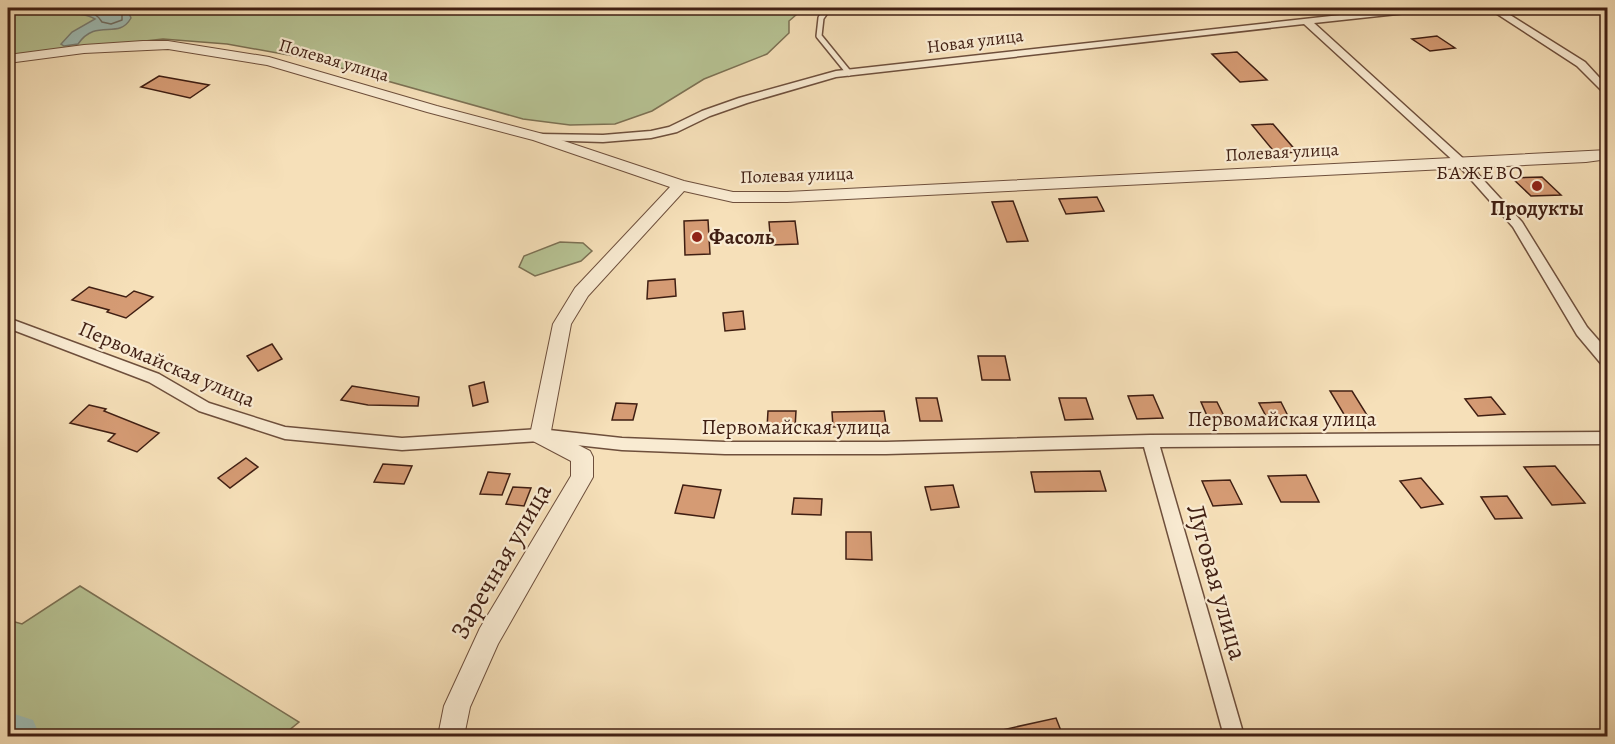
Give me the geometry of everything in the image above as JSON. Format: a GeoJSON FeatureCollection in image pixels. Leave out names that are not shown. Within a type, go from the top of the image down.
{"type":"FeatureCollection","features":[{"type":"Feature","properties":{"kind":"street","name":"Новая улица"},"geometry":{"type":"LineString","coordinates":[[538,137],[623,138],[665,132],[686,126],[704,114],[766,91],[849,73],[1425,8]]}},
{"type":"Feature","properties":{"kind":"street"},"geometry":{"type":"LineString","coordinates":[[1492,8],[1581,64],[1608,94]]}},
{"type":"Feature","properties":{"kind":"street"},"geometry":{"type":"LineString","coordinates":[[1307,22],[1462,163],[1518,225],[1582,331],[1608,362]]}},
{"type":"Feature","properties":{"kind":"street","name":"Полевая улица"},"geometry":{"type":"LineString","coordinates":[[8,59],[84,49],[143,45],[168,45],[212,51],[269,62],[432,110],[538,137],[680,185],[733,197],[787,197],[1586,158],[1608,154]]}},
{"type":"Feature","properties":{"kind":"street"},"geometry":{"type":"LineString","coordinates":[[540,435],[562,324],[581,292],[680,185]]}},
{"type":"Feature","properties":{"kind":"street","name":"Первомайская улица"},"geometry":{"type":"LineString","coordinates":[[8,322],[154,378],[204,406],[285,433],[402,444],[540,435],[622,444],[725,448],[886,448],[1150,441],[1608,438]]}},
{"type":"Feature","properties":{"kind":"street","name":"Заречная улица"},"geometry":{"type":"LineString","coordinates":[[451,736],[457,706],[489,636],[582,477],[582,457],[540,435]]}},
{"type":"Feature","properties":{"kind":"street","name":"Луговая улица"},"geometry":{"type":"LineString","coordinates":[[1150,441],[1234,736]]}},
{"type":"Feature","properties":{"kind":"lane"},"geometry":{"type":"LineString","coordinates":[[828,8],[821,18],[819,36],[849,73]]}},
{"type":"Feature","properties":{"kind":"green space"},"geometry":{"type":"Polygon","coordinates":[[[8,8],[804,8],[789,21],[789,33],[767,54],[704,79],[652,111],[615,124],[570,125],[523,119],[305,58],[227,44],[163,39],[8,56],[8,8]]]}},
{"type":"Feature","properties":{"kind":"green space"},"geometry":{"type":"Polygon","coordinates":[[[560,242],[583,243],[592,251],[581,261],[535,276],[519,267],[524,256],[560,242]]]}},
{"type":"Feature","properties":{"kind":"green space"},"geometry":{"type":"Polygon","coordinates":[[[80,586],[299,722],[282,736],[8,736],[8,620],[22,624],[80,586]]]}},
{"type":"Feature","properties":{"kind":"water"},"geometry":{"type":"Polygon","coordinates":[[[34,8],[73,10],[127,8],[131,18],[126,25],[120,28],[92,32],[78,44],[64,46],[61,44],[72,32],[95,19],[81,15],[42,13],[34,11],[34,8]]]}},
{"type":"Feature","properties":{"kind":"building"},"geometry":{"type":"Polygon","coordinates":[[[1437,36],[1455,48],[1430,51],[1412,39],[1437,36]]]}},
{"type":"Feature","properties":{"kind":"building"},"geometry":{"type":"Polygon","coordinates":[[[1237,52],[1267,80],[1240,82],[1212,54],[1237,52]]]}},
{"type":"Feature","properties":{"kind":"building"},"geometry":{"type":"Polygon","coordinates":[[[159,76],[209,85],[190,98],[141,87],[159,76]]]}},
{"type":"Feature","properties":{"kind":"building"},"geometry":{"type":"Polygon","coordinates":[[[1273,124],[1297,152],[1276,154],[1252,125],[1273,124]]]}},
{"type":"Feature","properties":{"kind":"building","name":"Продукты"},"geometry":{"type":"Polygon","coordinates":[[[1542,177],[1561,195],[1531,196],[1512,178],[1542,177]]]}},
{"type":"Feature","properties":{"kind":"building"},"geometry":{"type":"Polygon","coordinates":[[[1097,197],[1104,211],[1066,214],[1059,199],[1097,197]]]}},
{"type":"Feature","properties":{"kind":"building"},"geometry":{"type":"Polygon","coordinates":[[[1013,201],[1028,241],[1007,242],[992,202],[1013,201]]]}},
{"type":"Feature","properties":{"kind":"building","name":"Фасоль"},"geometry":{"type":"Polygon","coordinates":[[[708,220],[710,254],[685,255],[684,221],[708,220]]]}},
{"type":"Feature","properties":{"kind":"building"},"geometry":{"type":"Polygon","coordinates":[[[795,221],[798,244],[771,245],[769,222],[795,221]]]}},
{"type":"Feature","properties":{"kind":"building"},"geometry":{"type":"Polygon","coordinates":[[[675,279],[676,296],[647,299],[648,281],[675,279]]]}},
{"type":"Feature","properties":{"kind":"building"},"geometry":{"type":"Polygon","coordinates":[[[89,287],[126,297],[134,291],[153,297],[126,318],[107,312],[109,310],[72,300],[89,287]]]}},
{"type":"Feature","properties":{"kind":"building"},"geometry":{"type":"Polygon","coordinates":[[[743,311],[745,329],[725,331],[723,313],[743,311]]]}},
{"type":"Feature","properties":{"kind":"building"},"geometry":{"type":"Polygon","coordinates":[[[272,344],[282,359],[258,371],[247,356],[272,344]]]}},
{"type":"Feature","properties":{"kind":"building"},"geometry":{"type":"Polygon","coordinates":[[[978,356],[1005,356],[1010,380],[982,380],[978,356]]]}},
{"type":"Feature","properties":{"kind":"building"},"geometry":{"type":"Polygon","coordinates":[[[484,382],[488,402],[473,406],[469,386],[484,382]]]}},
{"type":"Feature","properties":{"kind":"building"},"geometry":{"type":"Polygon","coordinates":[[[352,386],[419,397],[418,406],[368,405],[341,400],[352,386]]]}},
{"type":"Feature","properties":{"kind":"building"},"geometry":{"type":"Polygon","coordinates":[[[1330,391],[1352,391],[1367,415],[1345,416],[1330,391]]]}},
{"type":"Feature","properties":{"kind":"building"},"geometry":{"type":"Polygon","coordinates":[[[1153,395],[1163,418],[1137,419],[1128,396],[1153,395]]]}},
{"type":"Feature","properties":{"kind":"building"},"geometry":{"type":"Polygon","coordinates":[[[1491,397],[1505,414],[1478,416],[1465,399],[1491,397]]]}},
{"type":"Feature","properties":{"kind":"building"},"geometry":{"type":"Polygon","coordinates":[[[916,398],[937,398],[942,421],[920,421],[916,398]]]}},
{"type":"Feature","properties":{"kind":"building"},"geometry":{"type":"Polygon","coordinates":[[[1059,398],[1086,398],[1093,419],[1065,420],[1059,398]]]}},
{"type":"Feature","properties":{"kind":"building"},"geometry":{"type":"Polygon","coordinates":[[[1201,402],[1217,402],[1225,418],[1208,418],[1201,402]]]}},
{"type":"Feature","properties":{"kind":"building"},"geometry":{"type":"Polygon","coordinates":[[[1281,402],[1289,418],[1267,418],[1259,403],[1281,402]]]}},
{"type":"Feature","properties":{"kind":"building"},"geometry":{"type":"Polygon","coordinates":[[[616,403],[637,404],[633,420],[612,420],[616,403]]]}},
{"type":"Feature","properties":{"kind":"building"},"geometry":{"type":"Polygon","coordinates":[[[89,405],[106,409],[104,411],[159,433],[137,452],[108,441],[115,434],[70,423],[89,405]]]}},
{"type":"Feature","properties":{"kind":"building"},"geometry":{"type":"Polygon","coordinates":[[[768,411],[796,411],[795,428],[767,428],[768,411]]]}},
{"type":"Feature","properties":{"kind":"building"},"geometry":{"type":"Polygon","coordinates":[[[884,411],[886,425],[833,427],[832,412],[884,411]]]}},
{"type":"Feature","properties":{"kind":"building"},"geometry":{"type":"Polygon","coordinates":[[[246,458],[258,467],[230,488],[218,478],[246,458]]]}},
{"type":"Feature","properties":{"kind":"building"},"geometry":{"type":"Polygon","coordinates":[[[383,464],[412,466],[404,484],[374,482],[383,464]]]}},
{"type":"Feature","properties":{"kind":"building"},"geometry":{"type":"Polygon","coordinates":[[[1555,466],[1585,503],[1552,505],[1524,467],[1555,466]]]}},
{"type":"Feature","properties":{"kind":"building"},"geometry":{"type":"Polygon","coordinates":[[[1100,471],[1106,491],[1035,492],[1031,472],[1100,471]]]}},
{"type":"Feature","properties":{"kind":"building"},"geometry":{"type":"Polygon","coordinates":[[[488,472],[510,474],[502,495],[480,494],[488,472]]]}},
{"type":"Feature","properties":{"kind":"building"},"geometry":{"type":"Polygon","coordinates":[[[1306,475],[1319,502],[1281,502],[1268,476],[1306,475]]]}},
{"type":"Feature","properties":{"kind":"building"},"geometry":{"type":"Polygon","coordinates":[[[1421,478],[1443,504],[1421,508],[1400,481],[1421,478]]]}},
{"type":"Feature","properties":{"kind":"building"},"geometry":{"type":"Polygon","coordinates":[[[1230,480],[1242,504],[1213,506],[1202,481],[1230,480]]]}},
{"type":"Feature","properties":{"kind":"building"},"geometry":{"type":"Polygon","coordinates":[[[683,485],[721,490],[714,518],[675,513],[683,485]]]}},
{"type":"Feature","properties":{"kind":"building"},"geometry":{"type":"Polygon","coordinates":[[[953,485],[959,507],[931,510],[925,487],[953,485]]]}},
{"type":"Feature","properties":{"kind":"building"},"geometry":{"type":"Polygon","coordinates":[[[513,487],[531,488],[524,506],[506,504],[513,487]]]}},
{"type":"Feature","properties":{"kind":"building"},"geometry":{"type":"Polygon","coordinates":[[[1507,496],[1522,518],[1495,519],[1481,497],[1507,496]]]}},
{"type":"Feature","properties":{"kind":"building"},"geometry":{"type":"Polygon","coordinates":[[[794,498],[822,499],[821,515],[792,514],[794,498]]]}},
{"type":"Feature","properties":{"kind":"building"},"geometry":{"type":"Polygon","coordinates":[[[846,532],[871,532],[872,560],[846,559],[846,532]]]}},
{"type":"Feature","properties":{"kind":"building"},"geometry":{"type":"Polygon","coordinates":[[[1056,718],[1063,736],[1002,736],[1002,730],[1056,718]]]}},
{"type":"Feature","properties":{"kind":"waterway"},"geometry":{"type":"LineString","coordinates":[[8,735],[17,736]]}},
{"type":"Feature","properties":{"kind":"place","name":"Продукты"},"geometry":{"type":"Point","coordinates":[1537,186]}},
{"type":"Feature","properties":{"kind":"place","name":"Фасоль"},"geometry":{"type":"Point","coordinates":[697,237]}},
{"type":"Feature","properties":{"kind":"district","name":"БАЖЕВО"},"geometry":{"type":"Point","coordinates":[1480,172]}}]}
